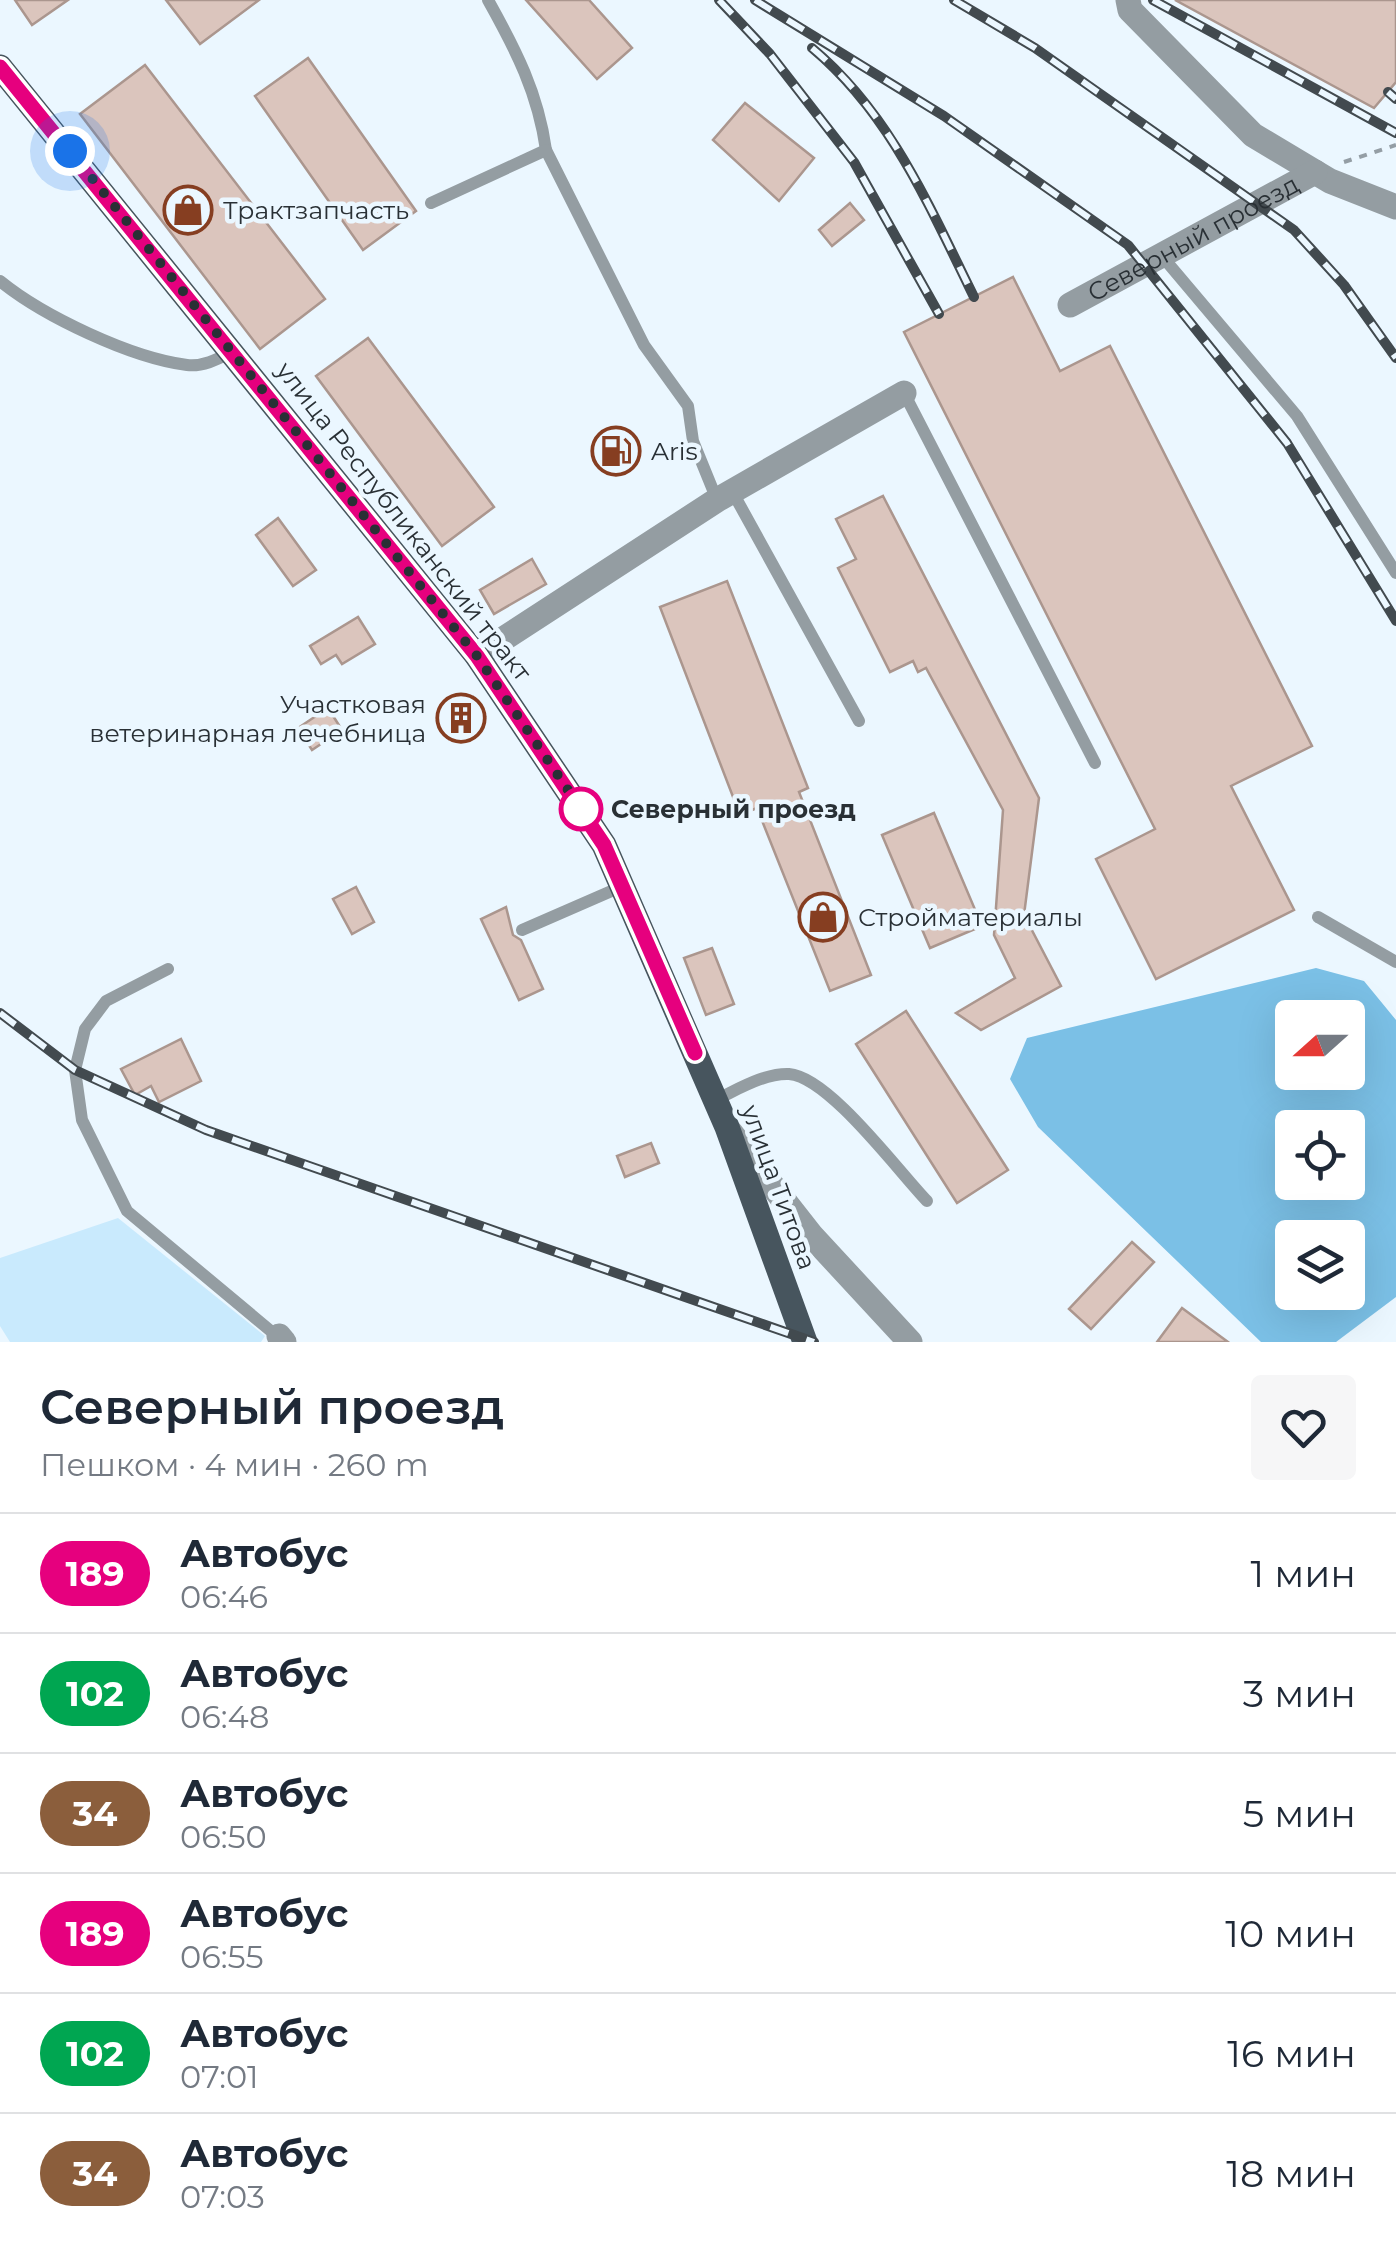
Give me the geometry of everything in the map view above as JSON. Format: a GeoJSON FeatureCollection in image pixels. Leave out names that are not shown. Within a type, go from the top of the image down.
{"type":"FeatureCollection","features":[{"type":"Feature","properties":{"kind":"main road","name":"улица Республиканский тракт"},"geometry":{"type":"LineString","coordinates":[[0,67],[477,656],[604,845],[695,1053]]}},
{"type":"Feature","properties":{"kind":"main road","name":"улица Титова"},"geometry":{"type":"LineString","coordinates":[[695,1053],[727,1128],[805,1342]]}},
{"type":"Feature","properties":{"kind":"street"},"geometry":{"type":"LineString","coordinates":[[1128,0],[1130,10],[1253,135],[1314,172],[1396,207]]}},
{"type":"Feature","properties":{"kind":"street","name":"Северный проезд"},"geometry":{"type":"LineString","coordinates":[[1070,305],[1314,172]]}},
{"type":"Feature","properties":{"kind":"street"},"geometry":{"type":"LineString","coordinates":[[477,656],[725,496],[904,393]]}},
{"type":"Feature","properties":{"kind":"street"},"geometry":{"type":"LineString","coordinates":[[727,1128],[811,1235],[910,1342]]}},
{"type":"Feature","properties":{"kind":"lane"},"geometry":{"type":"LineString","coordinates":[[488,0],[526,68],[541,114],[546,150],[644,345],[688,406],[694,441],[859,721]]}},
{"type":"Feature","properties":{"kind":"lane"},"geometry":{"type":"LineString","coordinates":[[431,203],[546,150]]}},
{"type":"Feature","properties":{"kind":"lane"},"geometry":{"type":"LineString","coordinates":[[1161,256],[1297,416],[1396,573]]}},
{"type":"Feature","properties":{"kind":"lane"},"geometry":{"type":"LineString","coordinates":[[0,281],[19,296],[98,338],[188,365],[211,362],[232,352]]}},
{"type":"Feature","properties":{"kind":"lane"},"geometry":{"type":"LineString","coordinates":[[904,393],[1095,763]]}},
{"type":"Feature","properties":{"kind":"lane"},"geometry":{"type":"LineString","coordinates":[[522,930],[623,886]]}},
{"type":"Feature","properties":{"kind":"lane"},"geometry":{"type":"LineString","coordinates":[[1318,917],[1396,962]]}},
{"type":"Feature","properties":{"kind":"lane"},"geometry":{"type":"LineString","coordinates":[[168,969],[106,1002],[85,1029],[75,1070],[82,1120],[127,1211],[279,1340]]}},
{"type":"Feature","properties":{"kind":"lane"},"geometry":{"type":"LineString","coordinates":[[715,1100],[777,1076],[790,1074],[816,1082],[927,1201]]}},
{"type":"Feature","properties":{"kind":"path"},"geometry":{"type":"LineString","coordinates":[[1314,172],[1396,144]]}},
{"type":"Feature","properties":{"kind":"shaded area"},"geometry":{"type":"Polygon","coordinates":[[[1316,968],[1364,981],[1396,1020],[1396,1297],[1336,1342],[1261,1342],[1038,1127],[1010,1079],[1027,1038],[1316,968]]]}},
{"type":"Feature","properties":{"kind":"shaded area"},"geometry":{"type":"Polygon","coordinates":[[[118,1218],[265,1336],[261,1342],[10,1342],[0,1326],[0,1258],[118,1218]]]}},
{"type":"Feature","properties":{"kind":"building"},"geometry":{"type":"Polygon","coordinates":[[[15,0],[68,0],[32,25],[15,0]]]}},
{"type":"Feature","properties":{"kind":"building"},"geometry":{"type":"Polygon","coordinates":[[[166,0],[259,0],[200,44],[166,0]]]}},
{"type":"Feature","properties":{"kind":"building"},"geometry":{"type":"Polygon","coordinates":[[[526,0],[589,0],[632,48],[597,79],[526,0]]]}},
{"type":"Feature","properties":{"kind":"building"},"geometry":{"type":"Polygon","coordinates":[[[1175,0],[1396,0],[1396,82],[1374,108],[1175,0]]]}},
{"type":"Feature","properties":{"kind":"building"},"geometry":{"type":"Polygon","coordinates":[[[308,58],[416,211],[363,250],[255,96],[308,58]]]}},
{"type":"Feature","properties":{"kind":"building"},"geometry":{"type":"Polygon","coordinates":[[[145,65],[325,299],[260,349],[80,114],[145,65]]]}},
{"type":"Feature","properties":{"kind":"building"},"geometry":{"type":"Polygon","coordinates":[[[745,103],[814,158],[779,201],[713,140],[745,103]]]}},
{"type":"Feature","properties":{"kind":"building"},"geometry":{"type":"Polygon","coordinates":[[[850,203],[864,220],[832,246],[819,230],[850,203]]]}},
{"type":"Feature","properties":{"kind":"building"},"geometry":{"type":"Polygon","coordinates":[[[1013,277],[1060,371],[1110,346],[1312,746],[1231,786],[1294,910],[1156,979],[1096,859],[1155,829],[904,332],[1013,277]]]}},
{"type":"Feature","properties":{"kind":"building"},"geometry":{"type":"Polygon","coordinates":[[[368,338],[494,507],[442,546],[316,376],[368,338]]]}},
{"type":"Feature","properties":{"kind":"building"},"geometry":{"type":"Polygon","coordinates":[[[883,496],[1039,798],[1024,915],[1061,986],[981,1030],[956,1013],[1015,978],[994,935],[1003,810],[926,668],[918,672],[913,661],[890,672],[838,568],[856,559],[836,519],[883,496]]]}},
{"type":"Feature","properties":{"kind":"building"},"geometry":{"type":"Polygon","coordinates":[[[278,518],[316,570],[293,586],[256,535],[278,518]]]}},
{"type":"Feature","properties":{"kind":"building"},"geometry":{"type":"Polygon","coordinates":[[[532,559],[546,584],[494,614],[480,590],[532,559]]]}},
{"type":"Feature","properties":{"kind":"building"},"geometry":{"type":"Polygon","coordinates":[[[727,581],[808,788],[799,792],[871,975],[830,991],[757,808],[740,815],[660,607],[727,581]]]}},
{"type":"Feature","properties":{"kind":"building"},"geometry":{"type":"Polygon","coordinates":[[[358,617],[375,644],[342,664],[336,655],[321,664],[310,646],[358,617]]]}},
{"type":"Feature","properties":{"kind":"building","name":"Участковая ветеринарная лечебница"},"geometry":{"type":"Polygon","coordinates":[[[473,697],[485,716],[449,739],[437,721],[473,697]]]}},
{"type":"Feature","properties":{"kind":"building"},"geometry":{"type":"Polygon","coordinates":[[[328,708],[342,730],[312,750],[298,728],[328,708]]]}},
{"type":"Feature","properties":{"kind":"building"},"geometry":{"type":"Polygon","coordinates":[[[934,813],[982,926],[930,948],[882,835],[934,813]]]}},
{"type":"Feature","properties":{"kind":"building"},"geometry":{"type":"Polygon","coordinates":[[[356,887],[374,922],[352,934],[333,899],[356,887]]]}},
{"type":"Feature","properties":{"kind":"building"},"geometry":{"type":"Polygon","coordinates":[[[506,907],[513,935],[521,940],[543,989],[519,1000],[481,919],[506,907]]]}},
{"type":"Feature","properties":{"kind":"building"},"geometry":{"type":"Polygon","coordinates":[[[712,948],[734,1004],[706,1015],[684,958],[712,948]]]}},
{"type":"Feature","properties":{"kind":"building"},"geometry":{"type":"Polygon","coordinates":[[[906,1011],[1008,1170],[957,1203],[856,1044],[906,1011]]]}},
{"type":"Feature","properties":{"kind":"building"},"geometry":{"type":"Polygon","coordinates":[[[181,1039],[201,1081],[159,1102],[151,1086],[135,1095],[121,1069],[181,1039]]]}},
{"type":"Feature","properties":{"kind":"building"},"geometry":{"type":"Polygon","coordinates":[[[651,1143],[659,1163],[625,1177],[617,1156],[651,1143]]]}},
{"type":"Feature","properties":{"kind":"building"},"geometry":{"type":"Polygon","coordinates":[[[1132,1242],[1154,1262],[1091,1329],[1069,1309],[1132,1242]]]}},
{"type":"Feature","properties":{"kind":"building"},"geometry":{"type":"Polygon","coordinates":[[[1182,1308],[1228,1342],[1157,1342],[1182,1308]]]}},
{"type":"Feature","properties":{"kind":"railway"},"geometry":{"type":"LineString","coordinates":[[719,0],[770,54],[854,162],[939,314]]}},
{"type":"Feature","properties":{"kind":"railway"},"geometry":{"type":"LineString","coordinates":[[755,0],[944,116],[1128,245],[1287,443],[1396,621]]}},
{"type":"Feature","properties":{"kind":"railway"},"geometry":{"type":"LineString","coordinates":[[954,0],[1035,48],[1294,230],[1344,285],[1396,358]]}},
{"type":"Feature","properties":{"kind":"railway"},"geometry":{"type":"LineString","coordinates":[[1153,0],[1396,133]]}},
{"type":"Feature","properties":{"kind":"railway"},"geometry":{"type":"LineString","coordinates":[[812,48],[840,74],[886,132],[924,196],[974,297]]}},
{"type":"Feature","properties":{"kind":"railway"},"geometry":{"type":"LineString","coordinates":[[1388,92],[1396,99]]}},
{"type":"Feature","properties":{"kind":"railway"},"geometry":{"type":"LineString","coordinates":[[0,1013],[75,1070],[206,1130],[814,1342]]}},
{"type":"Feature","properties":{"kind":"bus line","name":"189"},"geometry":{"type":"LineString","coordinates":[[0,67],[477,656],[547,755],[604,845],[695,1053]]}},
{"type":"Feature","properties":{"kind":"place","name":"Трактзапчасть"},"geometry":{"type":"Point","coordinates":[188,210]}},
{"type":"Feature","properties":{"kind":"place","name":"Aris"},"geometry":{"type":"Point","coordinates":[616,451]}},
{"type":"Feature","properties":{"kind":"place","name":"Участковая ветеринарная лечебница"},"geometry":{"type":"Point","coordinates":[461,718]}},
{"type":"Feature","properties":{"kind":"place","name":"Северный проезд"},"geometry":{"type":"Point","coordinates":[581,809]}},
{"type":"Feature","properties":{"kind":"place","name":"Стройматериалы"},"geometry":{"type":"Point","coordinates":[823,917]}},
{"type":"Feature","properties":{"kind":"route"},"geometry":{"type":"LineString","coordinates":[[70,151],[477,656],[585,815],[581,809]]}}]}
